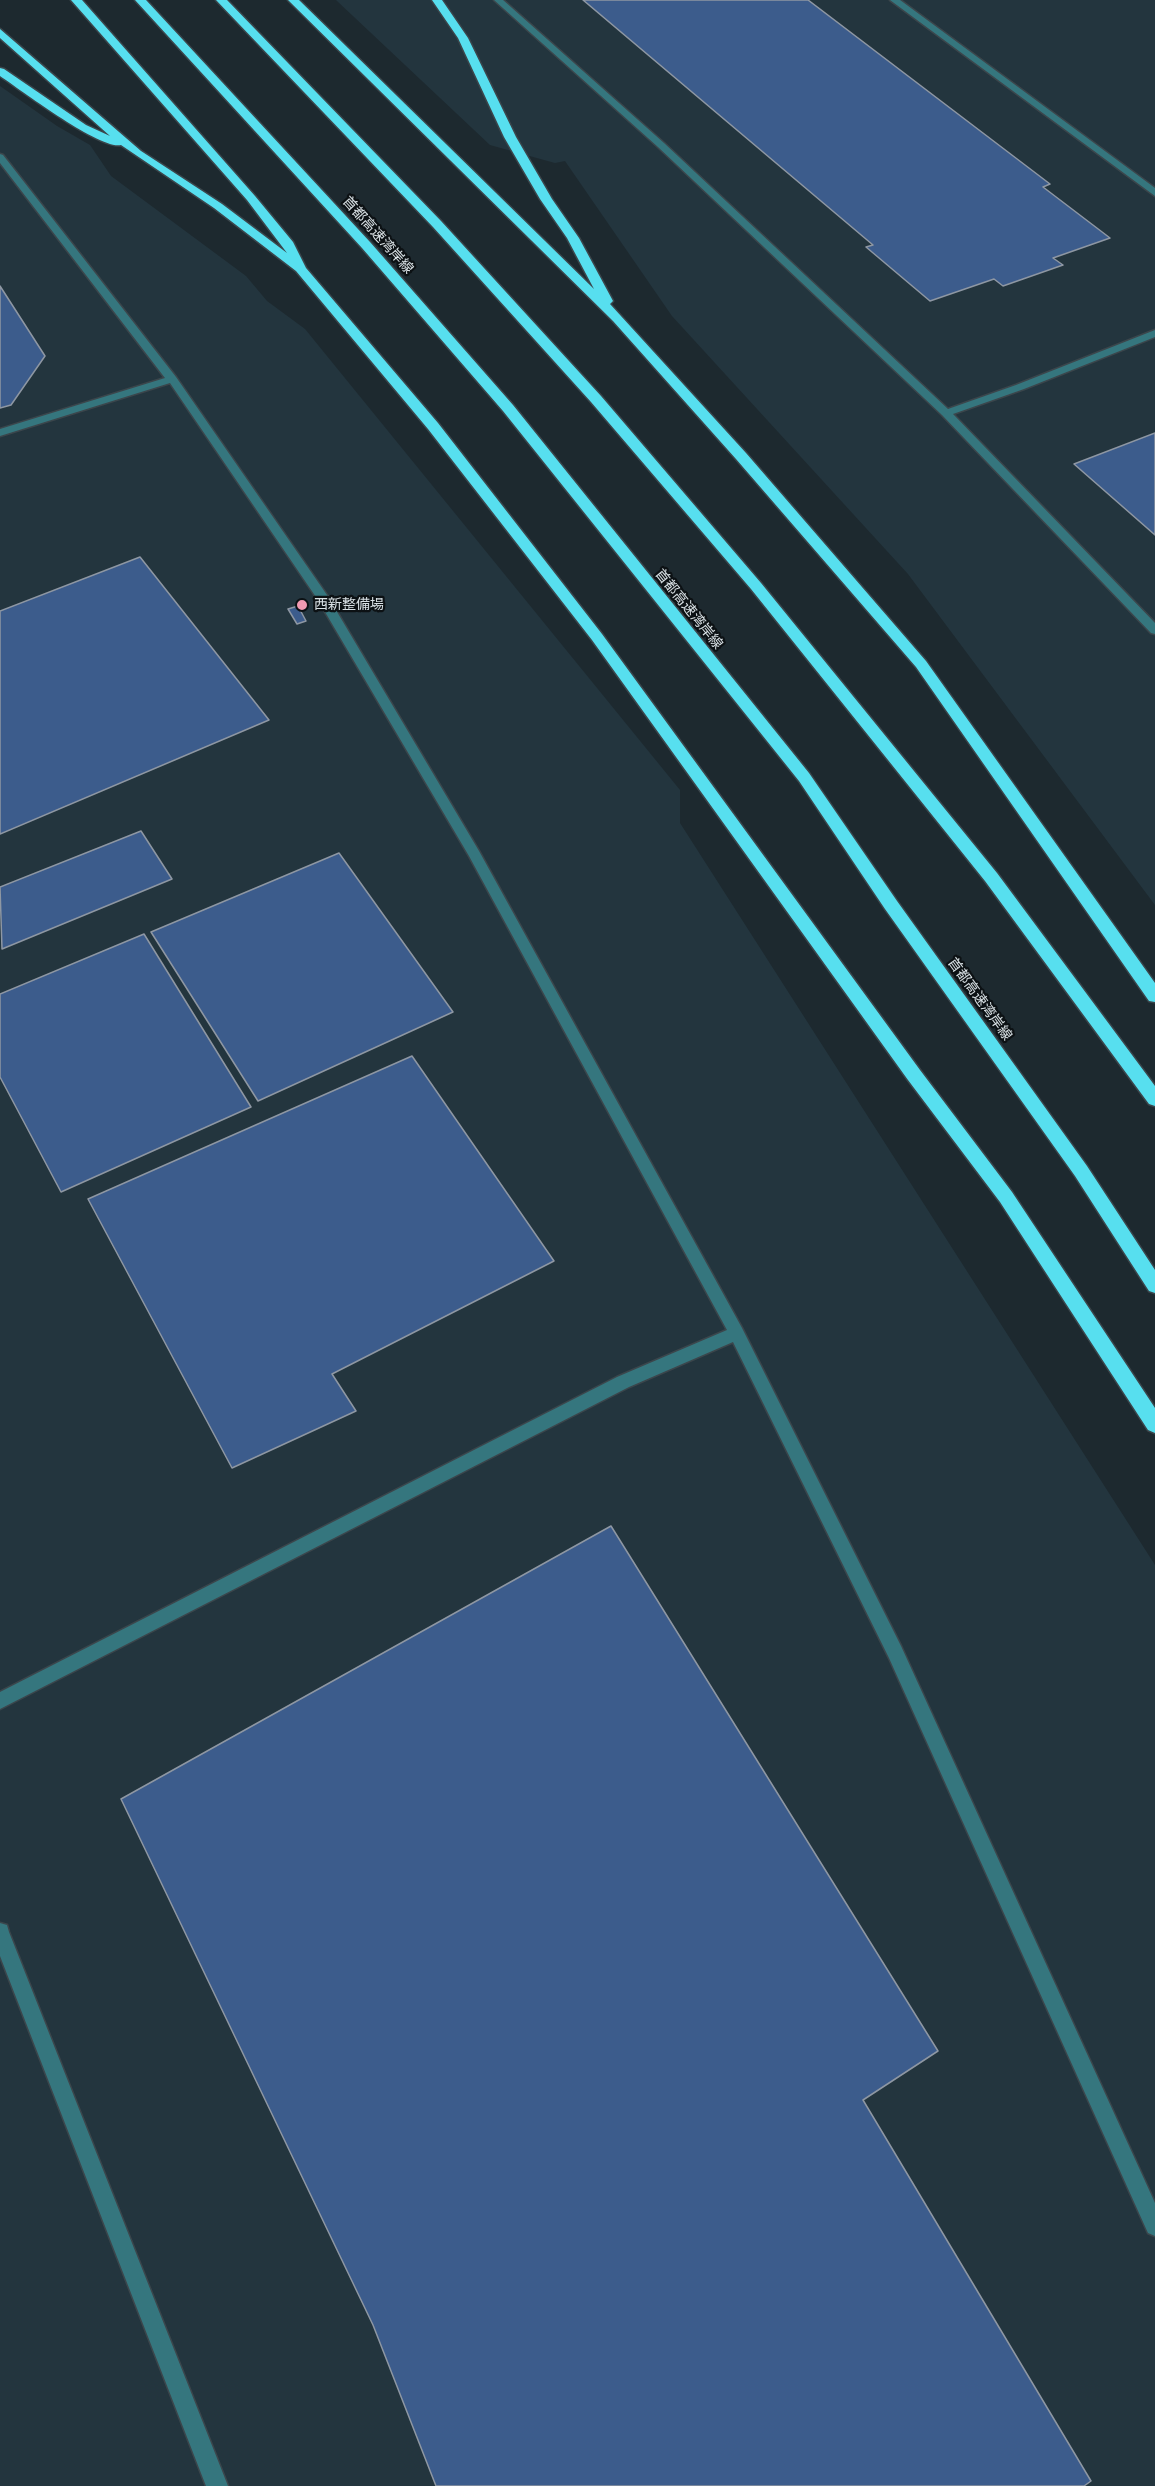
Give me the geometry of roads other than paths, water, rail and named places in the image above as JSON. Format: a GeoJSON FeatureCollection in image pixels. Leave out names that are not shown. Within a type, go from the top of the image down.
{"type":"FeatureCollection","features":[{"type":"Feature","properties":{"kind":"highway"},"geometry":{"type":"LineString","coordinates":[[76,0],[251,198],[289,245],[301,269]]}},
{"type":"Feature","properties":{"kind":"highway","name":"首都高速湾岸線"},"geometry":{"type":"LineString","coordinates":[[140,0],[366,245],[508,408],[804,777],[891,905],[1082,1171],[1155,1285]]}},
{"type":"Feature","properties":{"kind":"highway"},"geometry":{"type":"LineString","coordinates":[[221,0],[436,224],[596,399],[748,577],[991,877],[1155,1099]]}},
{"type":"Feature","properties":{"kind":"highway"},"geometry":{"type":"LineString","coordinates":[[293,0],[617,318],[741,456],[921,664],[1155,996]]}},
{"type":"Feature","properties":{"kind":"highway"},"geometry":{"type":"LineString","coordinates":[[437,0],[463,38],[510,137],[546,199],[573,238],[617,318]]}},
{"type":"Feature","properties":{"kind":"highway"},"geometry":{"type":"LineString","coordinates":[[0,32],[137,153],[218,206],[301,269],[433,426],[597,637],[1006,1197],[1155,1424]]}},
{"type":"Feature","properties":{"kind":"highway"},"geometry":{"type":"LineString","coordinates":[[0,71],[82,127],[137,153]]}},
{"type":"Feature","properties":{"kind":"street"},"geometry":{"type":"LineString","coordinates":[[498,0],[661,145],[946,413],[1155,630]]}},
{"type":"Feature","properties":{"kind":"street"},"geometry":{"type":"LineString","coordinates":[[894,0],[1155,193]]}},
{"type":"Feature","properties":{"kind":"street"},"geometry":{"type":"LineString","coordinates":[[0,156],[172,379],[323,598],[474,854],[737,1333],[895,1652],[1155,2226]]}},
{"type":"Feature","properties":{"kind":"street"},"geometry":{"type":"LineString","coordinates":[[946,413],[1020,387],[1155,333]]}},
{"type":"Feature","properties":{"kind":"street"},"geometry":{"type":"LineString","coordinates":[[0,433],[172,379]]}},
{"type":"Feature","properties":{"kind":"street"},"geometry":{"type":"LineString","coordinates":[[0,1701],[623,1382],[737,1333]]}},
{"type":"Feature","properties":{"kind":"street"},"geometry":{"type":"LineString","coordinates":[[0,1932],[217,2486]]}},
{"type":"Feature","properties":{"kind":"place","name":"西新整備場"},"geometry":{"type":"Point","coordinates":[302,605]}}]}
